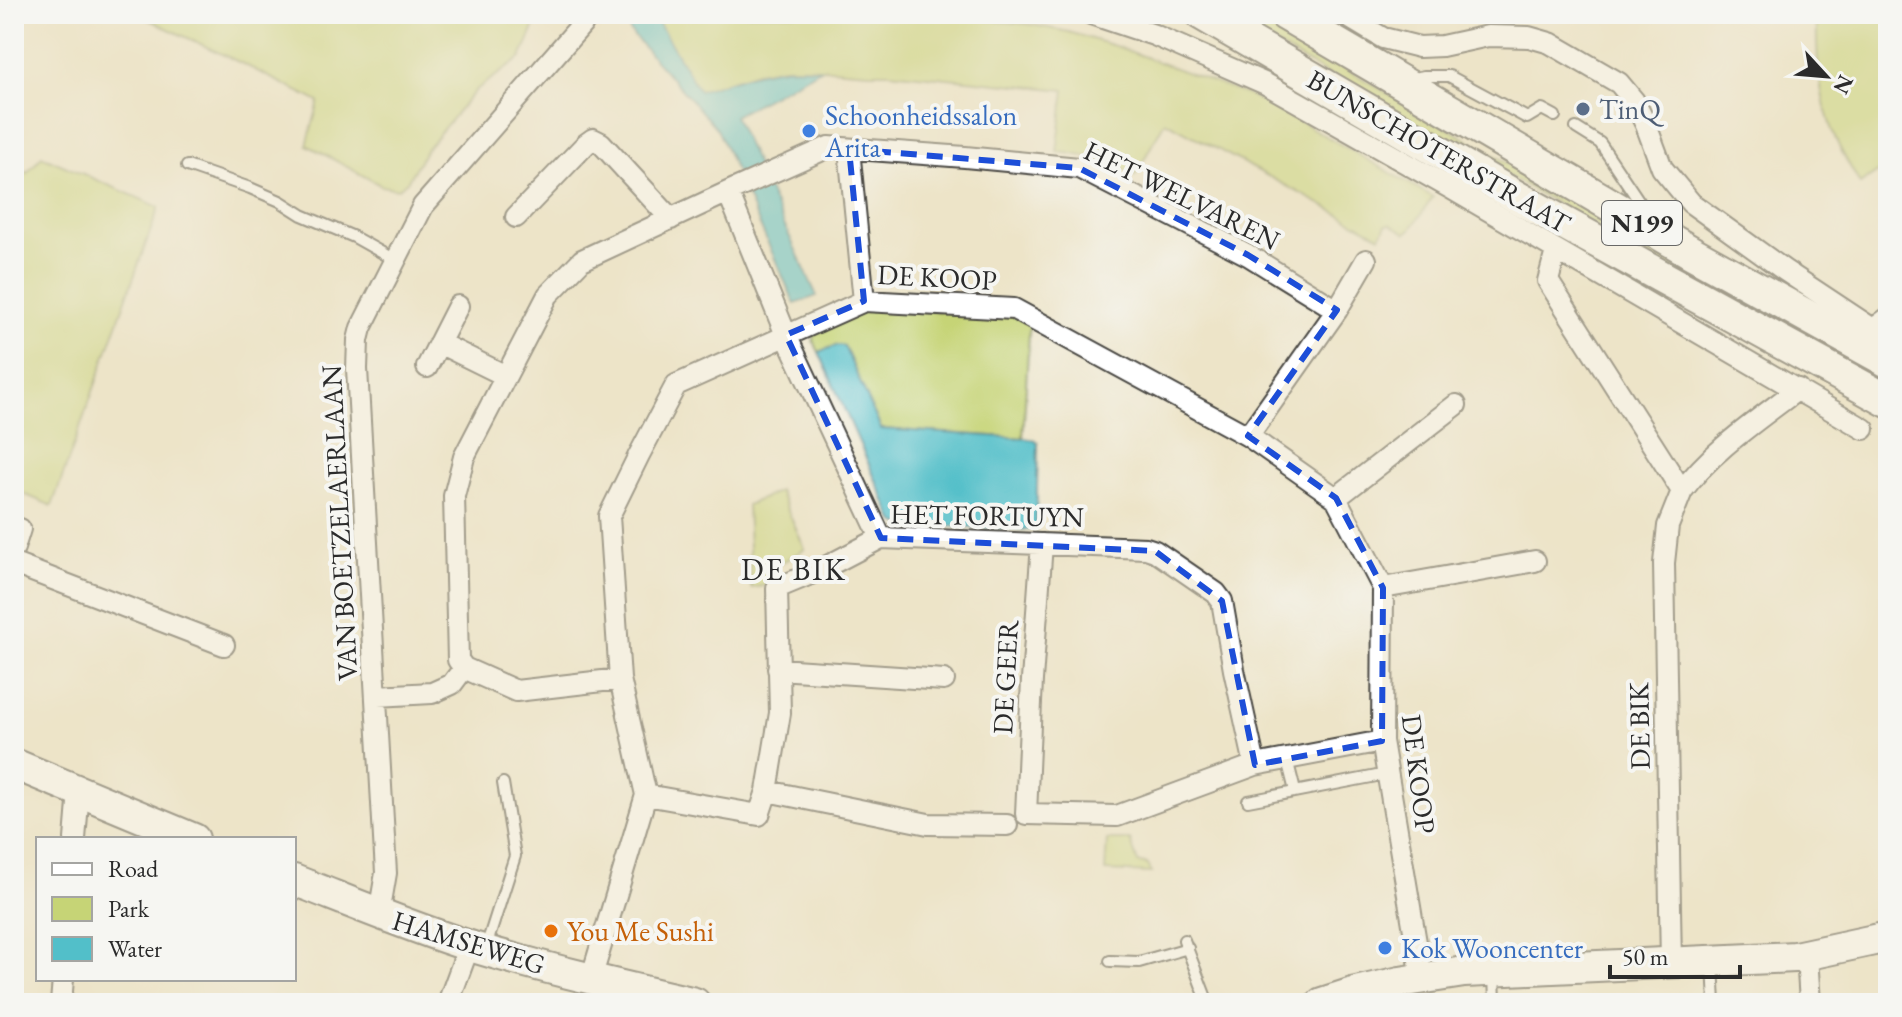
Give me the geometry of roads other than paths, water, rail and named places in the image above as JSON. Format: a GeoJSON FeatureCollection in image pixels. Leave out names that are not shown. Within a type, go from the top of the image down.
{"type":"FeatureCollection","features":[{"type":"Feature","properties":{"kind":"main road","name":"BUNSCHOTERSTRAAT"},"geometry":{"type":"LineString","coordinates":[[1202,14],[1520,199],[1888,401]]}},
{"type":"Feature","properties":{"kind":"main road","name":"BUNSCHOTERSTRAAT"},"geometry":{"type":"LineString","coordinates":[[1285,14],[1657,232],[1888,361]]}},
{"type":"Feature","properties":{"kind":"street","name":"VAN BOETZELAERLAAN"},"geometry":{"type":"LineString","coordinates":[[379,914],[386,873],[358,340],[361,328],[423,206],[591,14]]}},
{"type":"Feature","properties":{"kind":"street"},"geometry":{"type":"LineString","coordinates":[[1091,14],[1154,35],[1266,84],[1864,429]]}},
{"type":"Feature","properties":{"kind":"street"},"geometry":{"type":"LineString","coordinates":[[1343,14],[1383,38],[1419,47],[1442,46],[1488,36],[1529,37],[1550,43],[1619,83],[1634,101],[1662,168],[1691,203],[1784,270],[1883,329]]}},
{"type":"Feature","properties":{"kind":"street"},"geometry":{"type":"LineString","coordinates":[[516,217],[593,139],[601,143],[671,219]]}},
{"type":"Feature","properties":{"kind":"street","name":"HET WELVAREN"},"geometry":{"type":"LineString","coordinates":[[464,668],[458,660],[454,496],[464,457],[548,295],[582,260],[829,147],[1079,168],[1248,255],[1337,310]]}},
{"type":"Feature","properties":{"kind":"street"},"geometry":{"type":"LineString","coordinates":[[849,149],[864,301]]}},
{"type":"Feature","properties":{"kind":"street"},"geometry":{"type":"LineString","coordinates":[[728,192],[786,335],[881,538]]}},
{"type":"Feature","properties":{"kind":"street"},"geometry":{"type":"LineString","coordinates":[[1556,251],[1548,281],[1682,491]]}},
{"type":"Feature","properties":{"kind":"street"},"geometry":{"type":"LineString","coordinates":[[1248,436],[1337,310],[1366,260]]}},
{"type":"Feature","properties":{"kind":"street","name":"DE KOOP"},"geometry":{"type":"LineString","coordinates":[[591,979],[646,795],[620,679],[609,516],[676,385],[864,301],[1014,309],[1248,436],[1336,498],[1383,588],[1382,741],[1422,978]]}},
{"type":"Feature","properties":{"kind":"street"},"geometry":{"type":"LineString","coordinates":[[427,367],[458,306]]}},
{"type":"Feature","properties":{"kind":"street"},"geometry":{"type":"LineString","coordinates":[[439,343],[506,376]]}},
{"type":"Feature","properties":{"kind":"street","name":"DE BIK"},"geometry":{"type":"LineString","coordinates":[[1671,964],[1664,563],[1668,526],[1682,491],[1694,475],[1712,457],[1798,389]]}},
{"type":"Feature","properties":{"kind":"street"},"geometry":{"type":"LineString","coordinates":[[1336,498],[1456,405]]}},
{"type":"Feature","properties":{"kind":"street","name":"HET FORTUYN"},"geometry":{"type":"LineString","coordinates":[[767,791],[780,713],[777,588],[818,571],[881,538],[1146,548],[1155,551],[1216,593],[1222,601],[1255,765]]}},
{"type":"Feature","properties":{"kind":"street","name":"DE GEER"},"geometry":{"type":"LineString","coordinates":[[1042,544],[1026,814],[1117,816],[1255,765]]}},
{"type":"Feature","properties":{"kind":"street"},"geometry":{"type":"LineString","coordinates":[[1383,588],[1535,561]]}},
{"type":"Feature","properties":{"kind":"street"},"geometry":{"type":"LineString","coordinates":[[14,564],[224,645]]}},
{"type":"Feature","properties":{"kind":"street"},"geometry":{"type":"LineString","coordinates":[[377,696],[432,693],[452,684],[464,668],[516,691],[620,679]]}},
{"type":"Feature","properties":{"kind":"street"},"geometry":{"type":"LineString","coordinates":[[778,669],[944,680]]}},
{"type":"Feature","properties":{"kind":"street"},"geometry":{"type":"LineString","coordinates":[[1255,765],[1382,741]]}},
{"type":"Feature","properties":{"kind":"street"},"geometry":{"type":"LineString","coordinates":[[14,764],[189,837]]}},
{"type":"Feature","properties":{"kind":"street"},"geometry":{"type":"LineString","coordinates":[[75,837],[79,791]]}},
{"type":"Feature","properties":{"kind":"street"},"geometry":{"type":"LineString","coordinates":[[646,795],[759,815],[767,791],[928,824],[1007,825]]}},
{"type":"Feature","properties":{"kind":"street","name":"HAMSEWEG"},"geometry":{"type":"LineString","coordinates":[[296,881],[477,948],[695,1003]]}},
{"type":"Feature","properties":{"kind":"street"},"geometry":{"type":"LineString","coordinates":[[1322,1003],[1356,992],[1464,972],[1795,957],[1888,937]]}},
{"type":"Feature","properties":{"kind":"street"},"geometry":{"type":"LineString","coordinates":[[448,1003],[477,948]]}},
{"type":"Feature","properties":{"kind":"street"},"geometry":{"type":"LineString","coordinates":[[1807,955],[1810,1003]]}},
{"type":"Feature","properties":{"kind":"street"},"geometry":{"type":"LineString","coordinates":[[61,1003],[63,981]]}},
{"type":"Feature","properties":{"kind":"lane"},"geometry":{"type":"LineString","coordinates":[[1397,81],[1449,76],[1527,118],[1542,109],[1555,116]]}},
{"type":"Feature","properties":{"kind":"lane"},"geometry":{"type":"LineString","coordinates":[[1576,128],[1600,143],[1657,232]]}},
{"type":"Feature","properties":{"kind":"lane"},"geometry":{"type":"LineString","coordinates":[[187,166],[280,201],[302,215],[354,237],[395,260]]}},
{"type":"Feature","properties":{"kind":"lane"},"geometry":{"type":"LineString","coordinates":[[1287,759],[1295,791]]}},
{"type":"Feature","properties":{"kind":"lane"},"geometry":{"type":"LineString","coordinates":[[1248,801],[1387,774]]}},
{"type":"Feature","properties":{"kind":"lane"},"geometry":{"type":"LineString","coordinates":[[477,948],[515,856],[503,783]]}},
{"type":"Feature","properties":{"kind":"lane"},"geometry":{"type":"LineString","coordinates":[[1110,961],[1139,962],[1186,944],[1208,1003]]}},
{"type":"Feature","properties":{"kind":"lane"},"geometry":{"type":"LineString","coordinates":[[1713,962],[1715,1003]]}},
{"type":"Feature","properties":{"kind":"lane"},"geometry":{"type":"LineString","coordinates":[[1494,970],[1495,1003]]}},
{"type":"Feature","properties":{"kind":"water"},"geometry":{"type":"Polygon","coordinates":[[[620,14],[653,14],[699,91],[774,69],[820,69],[734,116],[817,296],[795,304],[717,129],[632,34],[620,14]]]}},
{"type":"Feature","properties":{"kind":"water"},"geometry":{"type":"Polygon","coordinates":[[[844,346],[881,429],[1035,440],[1038,443],[1036,530],[899,524],[894,521],[819,352],[844,346]]]}},
{"type":"Feature","properties":{"kind":"place","name":"TinQ"},"geometry":{"type":"Point","coordinates":[1583,109]}},
{"type":"Feature","properties":{"kind":"place","name":"Schoonheidssalon Arita"},"geometry":{"type":"Point","coordinates":[809,131]}},
{"type":"Feature","properties":{"kind":"place","name":"You Me Sushi"},"geometry":{"type":"Point","coordinates":[551,931]}},
{"type":"Feature","properties":{"kind":"place","name":"Kok Wooncenter"},"geometry":{"type":"Point","coordinates":[1385,948]}},
{"type":"Feature","properties":{"kind":"district","name":"DE BIK"},"geometry":{"type":"Point","coordinates":[794,569]}}]}
